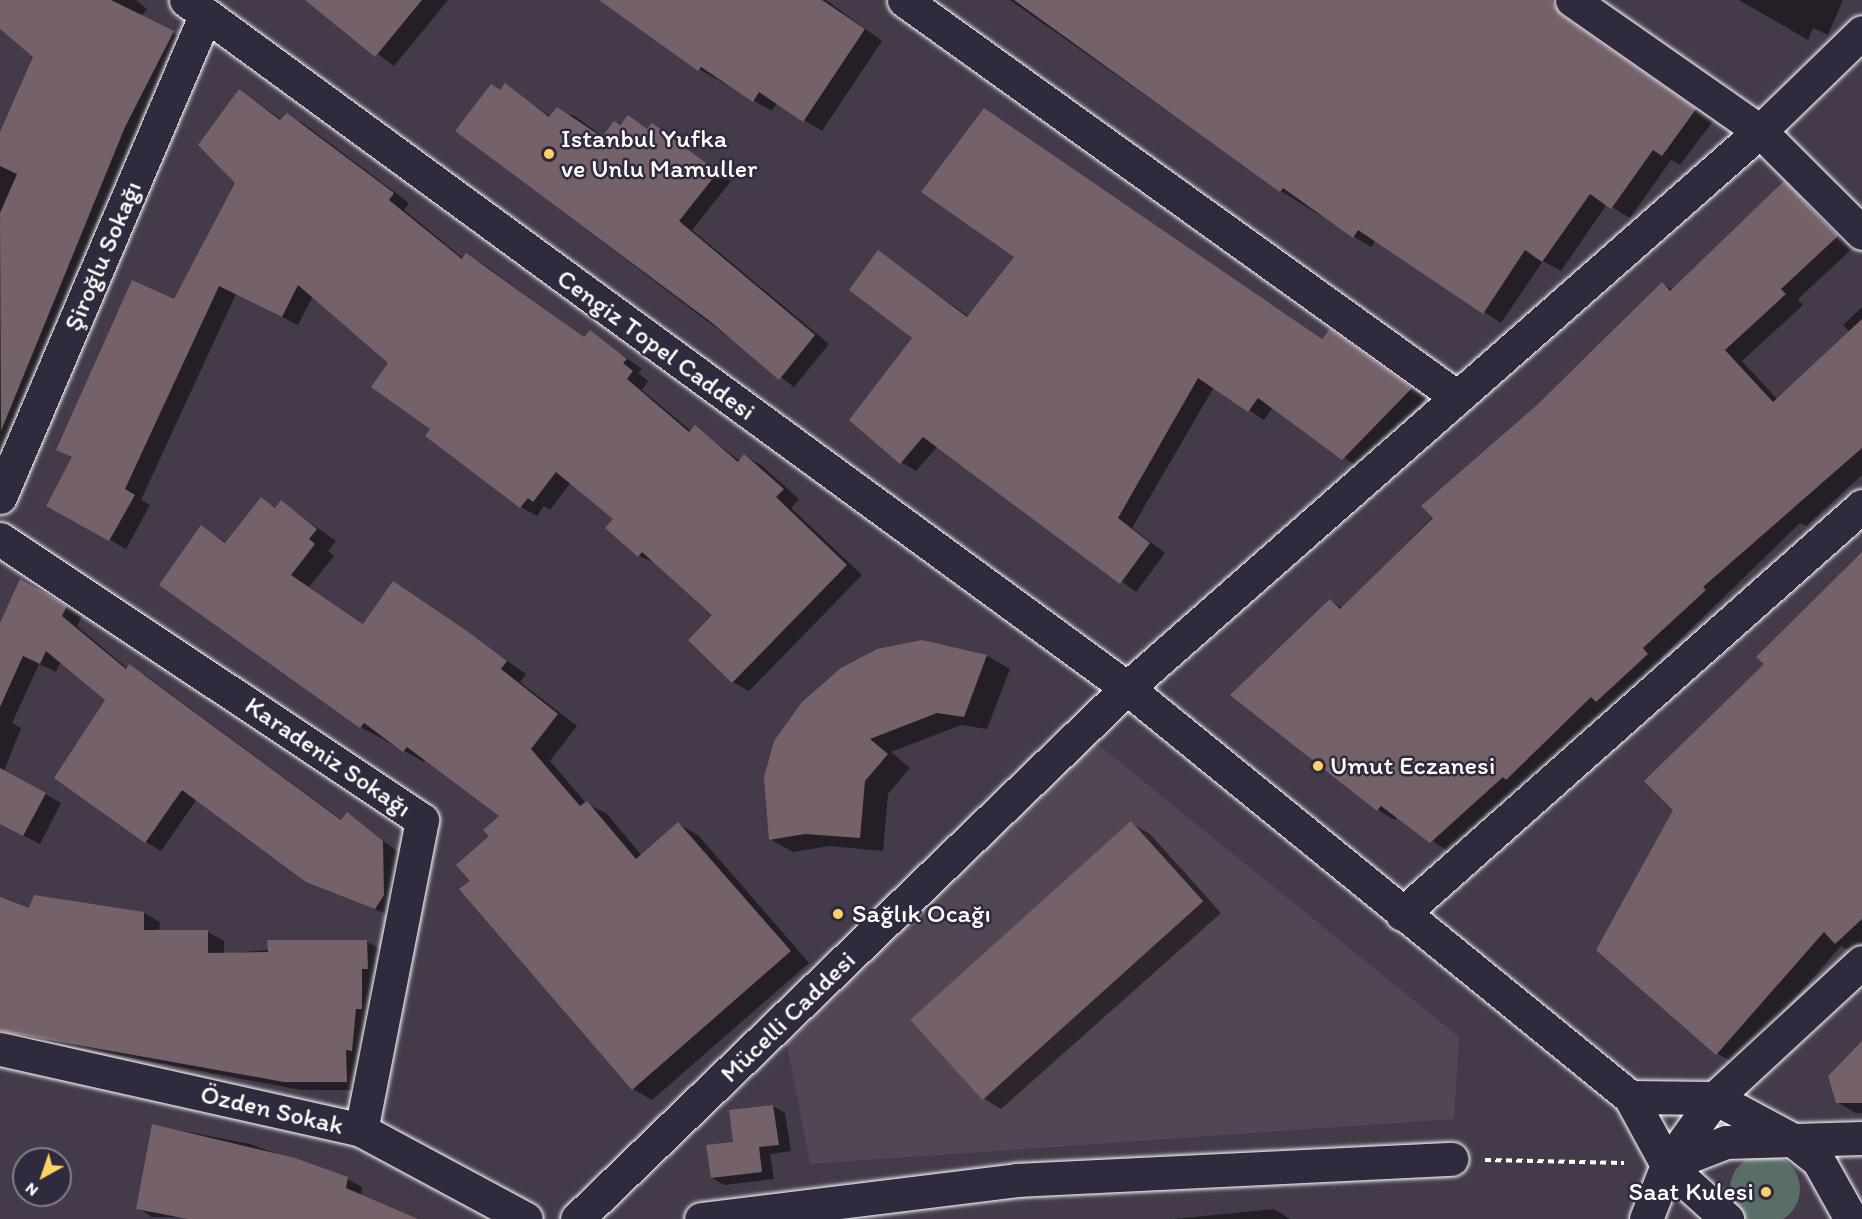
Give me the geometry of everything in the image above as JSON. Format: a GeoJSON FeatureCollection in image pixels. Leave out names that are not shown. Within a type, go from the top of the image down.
{"type":"FeatureCollection","features":[{"type":"Feature","properties":{"kind":"main road"},"geometry":{"type":"LineString","coordinates":[[904,0],[1457,398]]}},
{"type":"Feature","properties":{"kind":"main road"},"geometry":{"type":"LineString","coordinates":[[1572,0],[1760,131],[1862,233]]}},
{"type":"Feature","properties":{"kind":"main road","name":"Şiroğlu Sokağı"},"geometry":{"type":"LineString","coordinates":[[0,497],[195,8]]}},
{"type":"Feature","properties":{"kind":"main road","name":"Cengiz Topel Caddesi"},"geometry":{"type":"LineString","coordinates":[[195,8],[1127,688],[1402,914],[1630,1097]]}},
{"type":"Feature","properties":{"kind":"main road","name":"Mücelli Caddesi"},"geometry":{"type":"LineString","coordinates":[[577,1219],[1127,688],[1760,131],[1862,32]]}},
{"type":"Feature","properties":{"kind":"main road"},"geometry":{"type":"LineString","coordinates":[[1402,914],[1862,506]]}},
{"type":"Feature","properties":{"kind":"main road","name":"Karadeniz Sokağı"},"geometry":{"type":"LineString","coordinates":[[0,539],[422,820],[361,1130]]}},
{"type":"Feature","properties":{"kind":"main road"},"geometry":{"type":"LineString","coordinates":[[1646,1219],[1667,1165],[1714,1098],[1862,962]]}},
{"type":"Feature","properties":{"kind":"main road","name":"Özden Sokak"},"geometry":{"type":"LineString","coordinates":[[0,1049],[361,1130],[526,1219]]}},
{"type":"Feature","properties":{"kind":"main road"},"geometry":{"type":"LineString","coordinates":[[1727,1219],[1667,1165],[1630,1097],[1714,1098],[1791,1139],[1818,1160],[1851,1219]]}},
{"type":"Feature","properties":{"kind":"main road"},"geometry":{"type":"LineString","coordinates":[[1667,1165],[1726,1142],[1862,1138]]}},
{"type":"Feature","properties":{"kind":"main road"},"geometry":{"type":"LineString","coordinates":[[701,1219],[1017,1180],[1451,1159]]}},
{"type":"Feature","properties":{"kind":"path"},"geometry":{"type":"LineString","coordinates":[[1451,1159],[1667,1165]]}},
{"type":"Feature","properties":{"kind":"shaded area"},"geometry":{"type":"Polygon","coordinates":[[[1095,742],[1459,1037],[1454,1119],[810,1164],[787,1044],[1095,742]]]}},
{"type":"Feature","properties":{"kind":"green space"},"geometry":{"type":"Polygon","coordinates":[[[1765,1154],[1778,1157],[1790,1164],[1797,1176],[1800,1189],[1797,1202],[1790,1214],[1778,1221],[1765,1224],[1752,1221],[1740,1214],[1733,1202],[1730,1189],[1733,1176],[1740,1164],[1752,1157],[1765,1154]]]}},
{"type":"Feature","properties":{"kind":"building"},"geometry":{"type":"Polygon","coordinates":[[[0,0],[111,0],[174,31],[125,127],[1,431],[0,213],[17,174],[0,166],[0,132],[33,57],[0,29],[0,0]]]}},
{"type":"Feature","properties":{"kind":"building"},"geometry":{"type":"Polygon","coordinates":[[[305,0],[422,0],[375,57],[305,0]]]}},
{"type":"Feature","properties":{"kind":"building"},"geometry":{"type":"Polygon","coordinates":[[[599,0],[822,0],[865,29],[803,122],[759,92],[753,102],[701,67],[698,71],[599,0]]]}},
{"type":"Feature","properties":{"kind":"building"},"geometry":{"type":"Polygon","coordinates":[[[1014,0],[1551,0],[1561,15],[1696,109],[1662,156],[1653,150],[1611,209],[1590,194],[1542,262],[1525,250],[1483,314],[1358,230],[1353,238],[1283,188],[1280,192],[1014,0]]]}},
{"type":"Feature","properties":{"kind":"building"},"geometry":{"type":"Polygon","coordinates":[[[505,83],[549,117],[557,107],[602,137],[614,121],[620,125],[628,115],[647,129],[652,123],[718,172],[679,221],[815,335],[779,380],[711,322],[455,131],[491,84],[500,90],[505,83]]]}},
{"type":"Feature","properties":{"kind":"building"},"geometry":{"type":"Polygon","coordinates":[[[239,89],[280,120],[287,113],[394,193],[389,200],[462,259],[466,253],[584,337],[590,330],[627,359],[623,363],[633,371],[627,379],[689,432],[695,425],[738,462],[744,454],[784,489],[776,497],[847,565],[732,683],[688,640],[712,615],[642,552],[638,557],[605,528],[613,519],[556,472],[533,502],[528,498],[520,508],[425,436],[430,429],[371,387],[388,363],[298,285],[282,317],[219,286],[125,489],[135,495],[109,541],[46,506],[72,457],[56,450],[132,280],[174,299],[235,183],[198,145],[239,89]]]}},
{"type":"Feature","properties":{"kind":"building"},"geometry":{"type":"Polygon","coordinates":[[[984,108],[1322,339],[1330,329],[1412,388],[1342,460],[1258,398],[1248,412],[1198,378],[1118,518],[1150,543],[1120,584],[923,437],[900,464],[849,420],[912,338],[849,290],[878,250],[967,317],[1014,257],[921,192],[984,108]]]}},
{"type":"Feature","properties":{"kind":"building"},"geometry":{"type":"Polygon","coordinates":[[[1784,181],[1838,236],[1781,289],[1786,294],[1725,350],[1773,402],[1862,319],[1862,448],[1703,587],[1706,590],[1643,648],[1648,654],[1596,702],[1591,697],[1506,780],[1503,777],[1430,843],[1381,806],[1377,811],[1230,695],[1330,599],[1340,609],[1433,518],[1421,506],[1537,405],[1662,282],[1670,291],[1784,181]]]}},
{"type":"Feature","properties":{"kind":"building"},"geometry":{"type":"Polygon","coordinates":[[[261,497],[275,508],[281,500],[317,529],[309,539],[315,544],[291,575],[363,624],[393,581],[507,661],[501,669],[558,714],[531,749],[580,806],[587,801],[636,859],[678,822],[791,951],[632,1090],[459,889],[470,881],[456,865],[489,836],[483,830],[499,816],[407,747],[403,752],[364,723],[360,728],[159,585],[201,525],[225,543],[261,497]]]}},
{"type":"Feature","properties":{"kind":"building"},"geometry":{"type":"Polygon","coordinates":[[[1862,552],[1862,919],[1835,944],[1824,932],[1716,1055],[1596,950],[1673,810],[1644,781],[1764,664],[1756,657],[1862,552]]]}},
{"type":"Feature","properties":{"kind":"building"},"geometry":{"type":"Polygon","coordinates":[[[20,579],[67,606],[62,616],[126,669],[129,664],[341,820],[347,812],[383,841],[384,895],[375,909],[306,882],[182,790],[145,843],[54,778],[105,700],[46,651],[40,664],[23,656],[0,707],[0,623],[20,579]]]}},
{"type":"Feature","properties":{"kind":"building"},"geometry":{"type":"Polygon","coordinates":[[[922,640],[987,655],[964,717],[937,713],[870,739],[888,754],[865,781],[860,838],[805,834],[769,840],[764,777],[774,741],[802,702],[841,668],[877,649],[922,640]]]}},
{"type":"Feature","properties":{"kind":"building"},"geometry":{"type":"Polygon","coordinates":[[[0,768],[46,793],[23,836],[0,824],[0,768]]]}},
{"type":"Feature","properties":{"kind":"building"},"geometry":{"type":"Polygon","coordinates":[[[1131,821],[1203,901],[983,1100],[910,1020],[1131,821]]]}},
{"type":"Feature","properties":{"kind":"building"},"geometry":{"type":"Polygon","coordinates":[[[34,895],[144,912],[144,930],[208,930],[208,953],[268,952],[267,940],[367,940],[368,969],[362,969],[362,1009],[356,1009],[352,1051],[346,1050],[347,1082],[284,1082],[0,1031],[0,897],[29,908],[34,895]]]}},
{"type":"Feature","properties":{"kind":"building"},"geometry":{"type":"Polygon","coordinates":[[[1862,1041],[1862,1103],[1836,1103],[1828,1076],[1862,1041]]]}},
{"type":"Feature","properties":{"kind":"building"},"geometry":{"type":"Polygon","coordinates":[[[773,1105],[779,1145],[759,1147],[762,1172],[711,1178],[706,1145],[733,1142],[729,1110],[773,1105]]]}},
{"type":"Feature","properties":{"kind":"building"},"geometry":{"type":"Polygon","coordinates":[[[152,1124],[295,1158],[348,1177],[346,1188],[418,1219],[188,1219],[136,1209],[152,1124]]]}},
{"type":"Feature","properties":{"kind":"place","name":"Istanbul Yufka ve Unlu Mamuller"},"geometry":{"type":"Point","coordinates":[549,154]}},
{"type":"Feature","properties":{"kind":"place","name":"Umut Eczanesi"},"geometry":{"type":"Point","coordinates":[1318,766]}},
{"type":"Feature","properties":{"kind":"place","name":"Sağlık Ocağı"},"geometry":{"type":"Point","coordinates":[838,914]}},
{"type":"Feature","properties":{"kind":"place","name":"Saat Kulesi"},"geometry":{"type":"Point","coordinates":[1766,1192]}}]}
